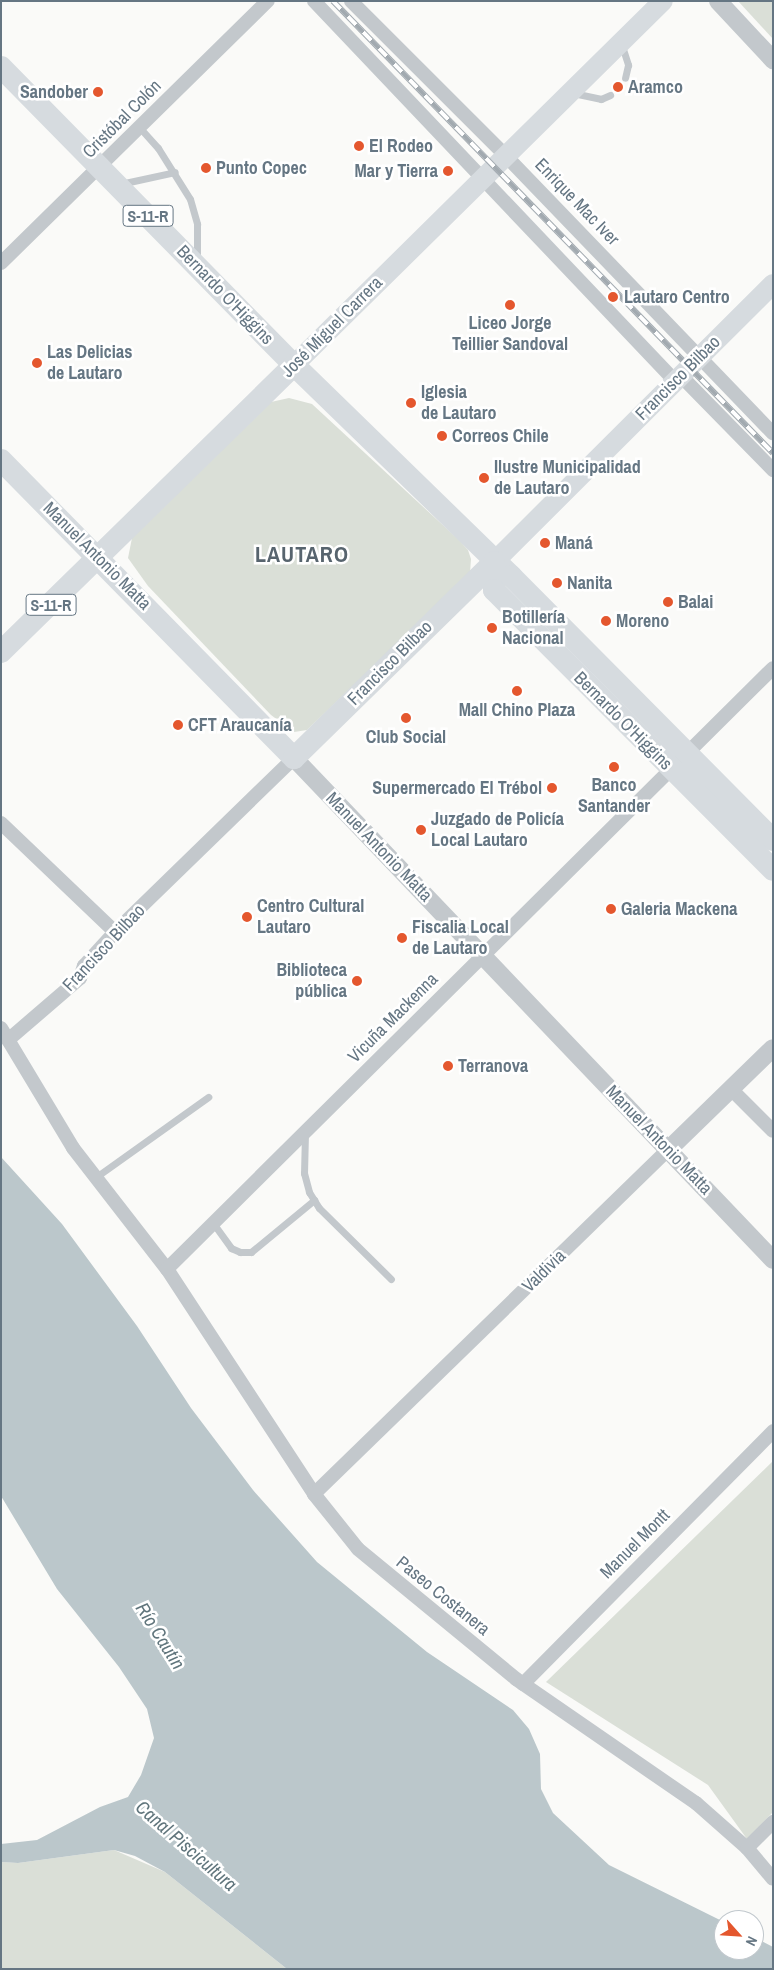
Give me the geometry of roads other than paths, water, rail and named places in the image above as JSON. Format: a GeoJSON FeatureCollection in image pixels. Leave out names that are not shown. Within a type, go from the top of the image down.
{"type":"FeatureCollection","features":[{"type":"Feature","properties":{"kind":"main road","name":"José Miguel Carrera"},"geometry":{"type":"LineString","coordinates":[[1,652],[100,558],[663,1]]}},
{"type":"Feature","properties":{"kind":"main road","name":"Bernardo O'Higgins"},"geometry":{"type":"LineString","coordinates":[[1,66],[294,365],[494,562],[512,576],[773,840]]}},
{"type":"Feature","properties":{"kind":"main road","name":"Francisco Bilbao"},"geometry":{"type":"LineString","coordinates":[[294,758],[773,284]]}},
{"type":"Feature","properties":{"kind":"main road","name":"Manuel Antonio Matta"},"geometry":{"type":"LineString","coordinates":[[1,460],[100,558],[294,758]]}},
{"type":"Feature","properties":{"kind":"main road","name":"Bernardo O'Higgins"},"geometry":{"type":"LineString","coordinates":[[494,562],[494,590],[773,870]]}},
{"type":"Feature","properties":{"kind":"street","name":"Cristóbal Colón"},"geometry":{"type":"LineString","coordinates":[[1,263],[100,168],[268,1]]}},
{"type":"Feature","properties":{"kind":"street"},"geometry":{"type":"LineString","coordinates":[[314,1],[678,378],[773,470]]}},
{"type":"Feature","properties":{"kind":"street","name":"Enrique Mac Iver"},"geometry":{"type":"LineString","coordinates":[[351,1],[506,156],[773,433]]}},
{"type":"Feature","properties":{"kind":"street"},"geometry":{"type":"LineString","coordinates":[[718,1],[773,60]]}},
{"type":"Feature","properties":{"kind":"street","name":"Vicuña Mackenna"},"geometry":{"type":"LineString","coordinates":[[167,1269],[773,668]]}},
{"type":"Feature","properties":{"kind":"street","name":"Francisco Bilbao"},"geometry":{"type":"LineString","coordinates":[[5,1034],[80,978],[84,966],[115,932],[294,758]]}},
{"type":"Feature","properties":{"kind":"street","name":"Manuel Antonio Matta"},"geometry":{"type":"LineString","coordinates":[[294,758],[773,1260]]}},
{"type":"Feature","properties":{"kind":"street"},"geometry":{"type":"LineString","coordinates":[[1,823],[115,932]]}},
{"type":"Feature","properties":{"kind":"street","name":"Paseo Costanera"},"geometry":{"type":"LineString","coordinates":[[5,1034],[73,1148],[167,1269],[314,1494],[358,1549],[420,1603],[523,1684],[696,1803],[747,1848],[773,1879]]}},
{"type":"Feature","properties":{"kind":"street","name":"Valdivia"},"geometry":{"type":"LineString","coordinates":[[314,1494],[773,1048]]}},
{"type":"Feature","properties":{"kind":"street"},"geometry":{"type":"LineString","coordinates":[[731,1089],[773,1131]]}},
{"type":"Feature","properties":{"kind":"street","name":"Manuel Montt"},"geometry":{"type":"LineString","coordinates":[[523,1684],[773,1431]]}},
{"type":"Feature","properties":{"kind":"street"},"geometry":{"type":"LineString","coordinates":[[747,1848],[773,1822]]}},
{"type":"Feature","properties":{"kind":"lane"},"geometry":{"type":"LineString","coordinates":[[621,43],[628,66],[625,78]]}},
{"type":"Feature","properties":{"kind":"lane"},"geometry":{"type":"LineString","coordinates":[[570,93],[601,99],[610,95]]}},
{"type":"Feature","properties":{"kind":"lane"},"geometry":{"type":"LineString","coordinates":[[140,128],[175,172],[195,211],[199,238],[196,265]]}},
{"type":"Feature","properties":{"kind":"lane"},"geometry":{"type":"LineString","coordinates":[[117,185],[175,172]]}},
{"type":"Feature","properties":{"kind":"lane"},"geometry":{"type":"LineString","coordinates":[[96,1177],[208,1097]]}},
{"type":"Feature","properties":{"kind":"lane"},"geometry":{"type":"LineString","coordinates":[[305,1132],[304,1173],[314,1200],[391,1279]]}},
{"type":"Feature","properties":{"kind":"lane"},"geometry":{"type":"LineString","coordinates":[[213,1223],[231,1248],[240,1252],[251,1252],[314,1200]]}},
{"type":"Feature","properties":{"kind":"water"},"geometry":{"type":"Polygon","coordinates":[[[1,1157],[62,1224],[137,1326],[191,1408],[253,1490],[317,1562],[427,1652],[513,1710],[529,1729],[540,1754],[541,1789],[553,1813],[609,1865],[714,1917],[714,1960],[764,1960],[764,1942],[773,1947],[773,1969],[287,1969],[165,1872],[135,1856],[114,1850],[18,1863],[1,1862],[1,1844],[37,1840],[100,1807],[128,1797],[141,1775],[154,1738],[147,1709],[119,1667],[57,1589],[1,1496],[1,1157]]]}},
{"type":"Feature","properties":{"kind":"railway"},"geometry":{"type":"LineString","coordinates":[[333,1],[773,453]]}},
{"type":"Feature","properties":{"kind":"place","name":"Aramco"},"geometry":{"type":"Point","coordinates":[618,87]}},
{"type":"Feature","properties":{"kind":"place","name":"Sandober"},"geometry":{"type":"Point","coordinates":[98,92]}},
{"type":"Feature","properties":{"kind":"place","name":"El Rodeo"},"geometry":{"type":"Point","coordinates":[359,146]}},
{"type":"Feature","properties":{"kind":"place","name":"Punto Copec"},"geometry":{"type":"Point","coordinates":[206,168]}},
{"type":"Feature","properties":{"kind":"place","name":"Mar y Tierra"},"geometry":{"type":"Point","coordinates":[448,171]}},
{"type":"Feature","properties":{"kind":"place","name":"Lautaro Centro"},"geometry":{"type":"Point","coordinates":[613,297]}},
{"type":"Feature","properties":{"kind":"place","name":"Liceo Jorge Teillier Sandoval"},"geometry":{"type":"Point","coordinates":[510,305]}},
{"type":"Feature","properties":{"kind":"place","name":"Las Delicias de Lautaro"},"geometry":{"type":"Point","coordinates":[37,363]}},
{"type":"Feature","properties":{"kind":"place","name":"Iglesia de Lautaro"},"geometry":{"type":"Point","coordinates":[411,403]}},
{"type":"Feature","properties":{"kind":"place","name":"Correos Chile"},"geometry":{"type":"Point","coordinates":[442,436]}},
{"type":"Feature","properties":{"kind":"place","name":"Ilustre Municipalidad de Lautaro"},"geometry":{"type":"Point","coordinates":[484,478]}},
{"type":"Feature","properties":{"kind":"place","name":"Maná"},"geometry":{"type":"Point","coordinates":[545,543]}},
{"type":"Feature","properties":{"kind":"place","name":"Nanita"},"geometry":{"type":"Point","coordinates":[557,583]}},
{"type":"Feature","properties":{"kind":"place","name":"Balai"},"geometry":{"type":"Point","coordinates":[668,602]}},
{"type":"Feature","properties":{"kind":"place","name":"Moreno"},"geometry":{"type":"Point","coordinates":[606,621]}},
{"type":"Feature","properties":{"kind":"place","name":"Botillería Nacional"},"geometry":{"type":"Point","coordinates":[492,628]}},
{"type":"Feature","properties":{"kind":"place","name":"Mall Chino Plaza"},"geometry":{"type":"Point","coordinates":[517,691]}},
{"type":"Feature","properties":{"kind":"place","name":"Club Social"},"geometry":{"type":"Point","coordinates":[406,718]}},
{"type":"Feature","properties":{"kind":"place","name":"CFT Araucanía"},"geometry":{"type":"Point","coordinates":[178,725]}},
{"type":"Feature","properties":{"kind":"place","name":"Banco Santander"},"geometry":{"type":"Point","coordinates":[614,767]}},
{"type":"Feature","properties":{"kind":"place","name":"Supermercado El Trébol"},"geometry":{"type":"Point","coordinates":[552,788]}},
{"type":"Feature","properties":{"kind":"place","name":"Juzgado de Policía Local Lautaro"},"geometry":{"type":"Point","coordinates":[421,830]}},
{"type":"Feature","properties":{"kind":"place","name":"Galeria Mackena"},"geometry":{"type":"Point","coordinates":[611,909]}},
{"type":"Feature","properties":{"kind":"place","name":"Centro Cultural Lautaro"},"geometry":{"type":"Point","coordinates":[247,917]}},
{"type":"Feature","properties":{"kind":"place","name":"Fiscalia Local de Lautaro"},"geometry":{"type":"Point","coordinates":[402,938]}},
{"type":"Feature","properties":{"kind":"place","name":"Biblioteca pública"},"geometry":{"type":"Point","coordinates":[357,981]}},
{"type":"Feature","properties":{"kind":"place","name":"Terranova"},"geometry":{"type":"Point","coordinates":[448,1066]}},
{"type":"Feature","properties":{"kind":"district","name":"LAUTARO"},"geometry":{"type":"Point","coordinates":[302,555]}},
{"type":"Feature","properties":{"kind":"water label","name":"Río Cautín"},"geometry":{"type":"Point","coordinates":[160,1636]}},
{"type":"Feature","properties":{"kind":"water label","name":"Canal Piscicultura"},"geometry":{"type":"Point","coordinates":[186,1846]}}]}
